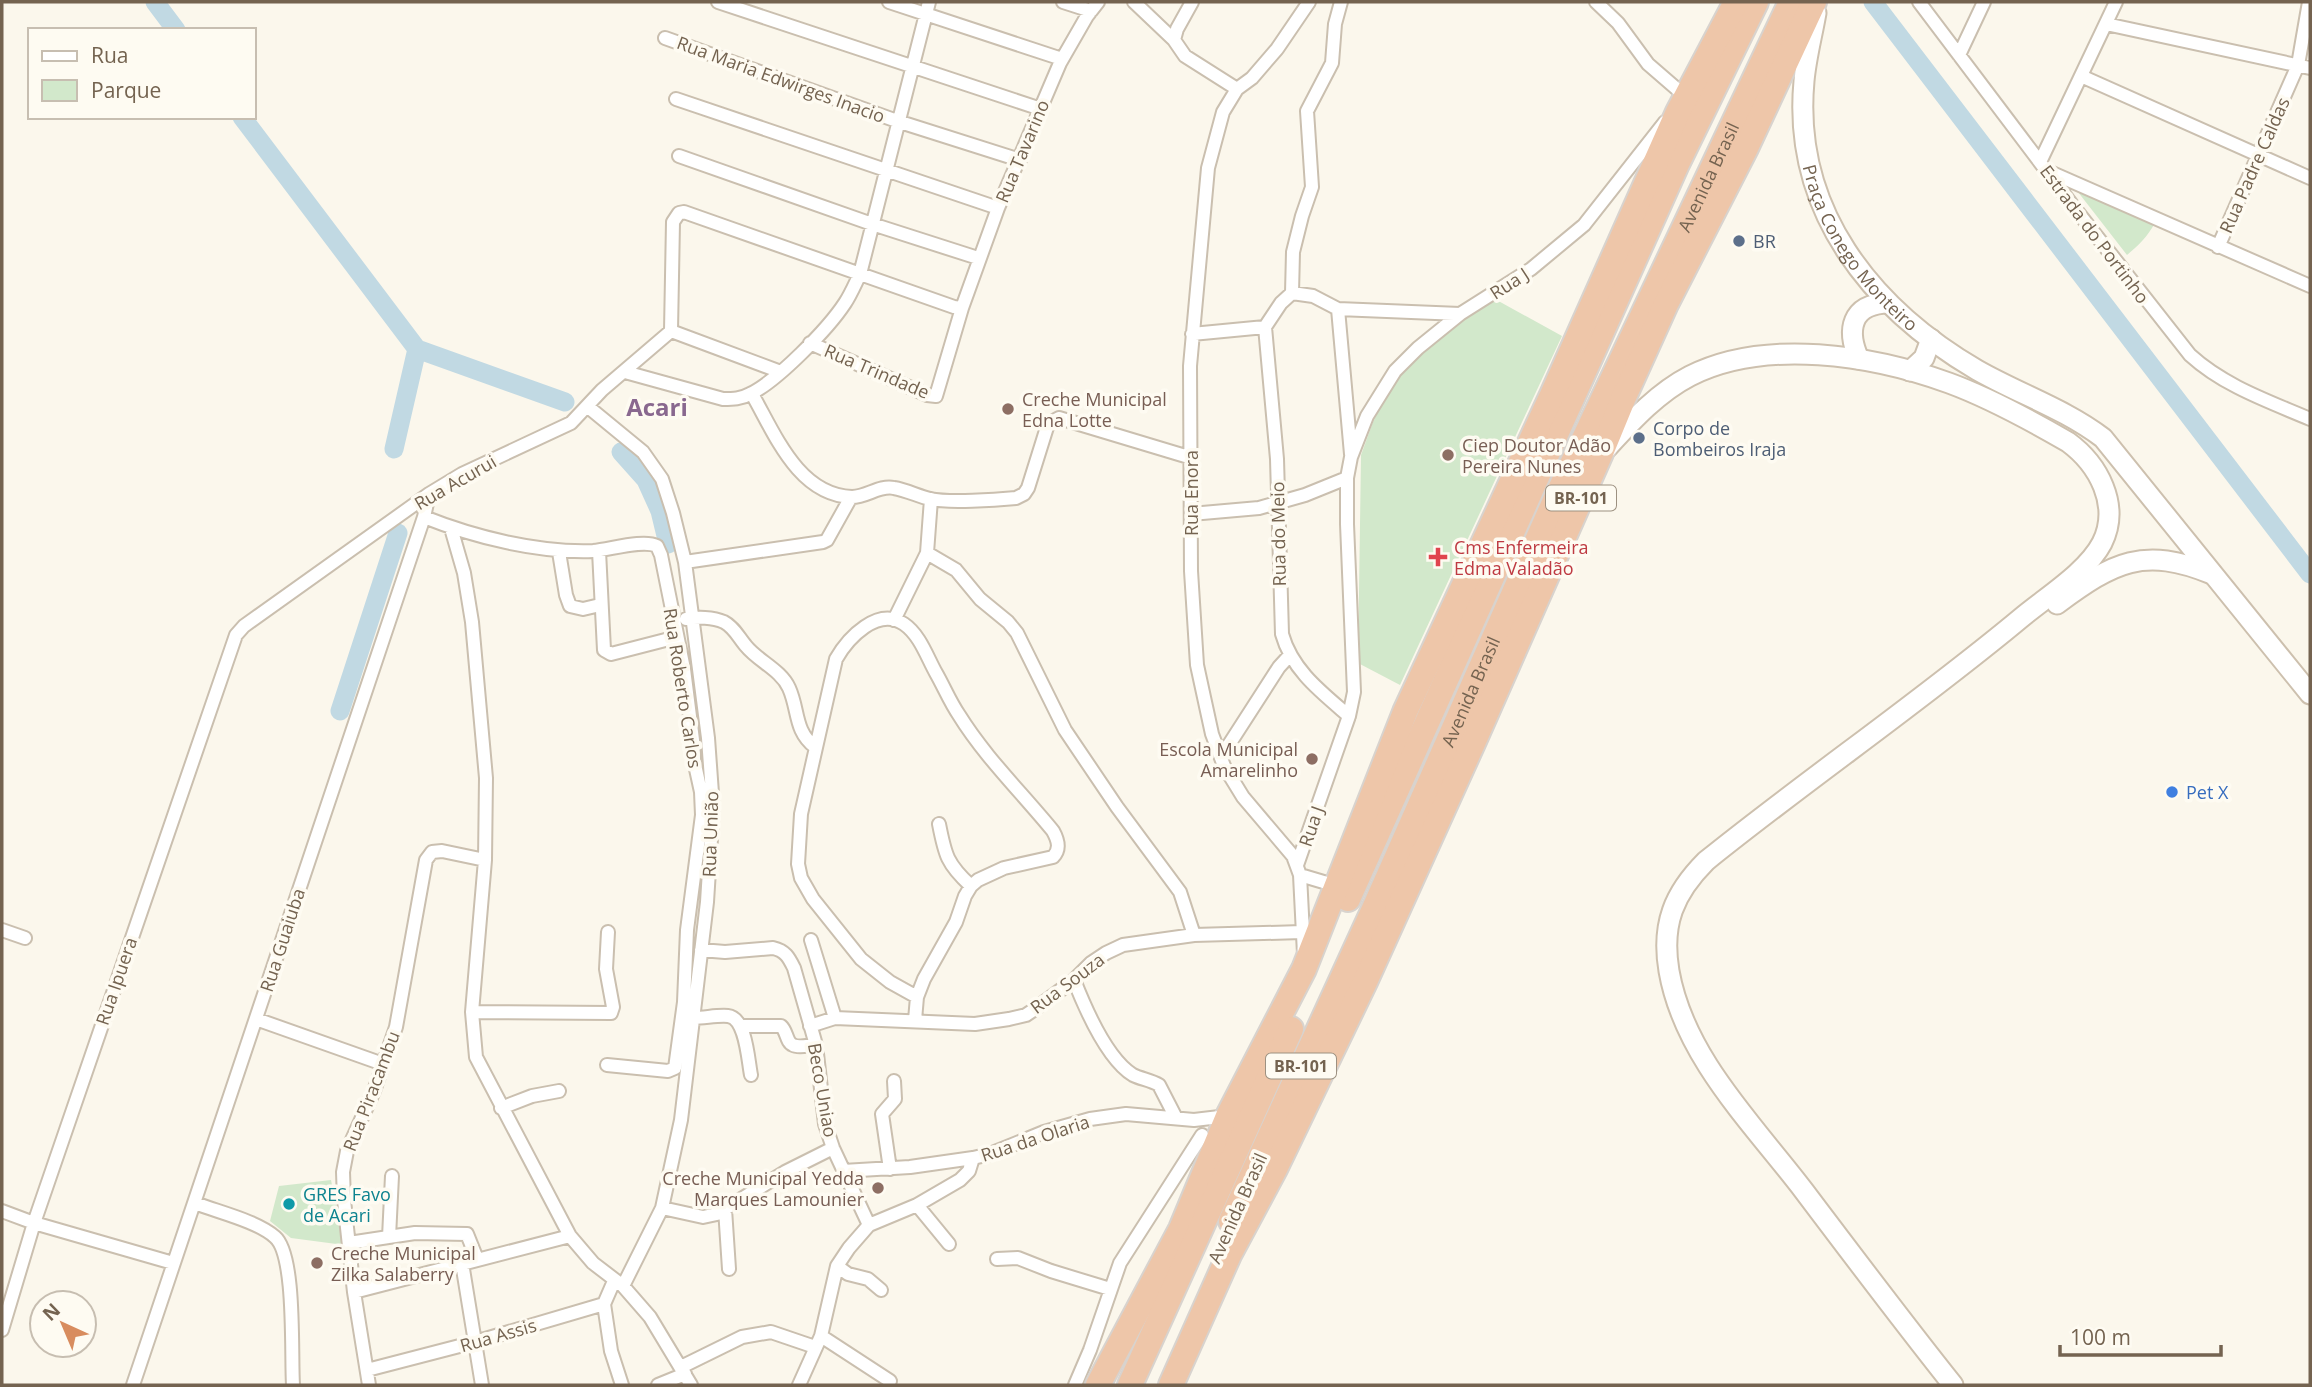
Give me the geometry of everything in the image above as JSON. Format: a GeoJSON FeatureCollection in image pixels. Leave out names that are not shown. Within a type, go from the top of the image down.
{"type":"FeatureCollection","features":[{"type":"Feature","properties":{"kind":"highway","name":"BR-101"},"geometry":{"type":"LineString","coordinates":[[1181,1229],[1208,1143],[1228,1116],[1304,969],[1405,712],[1552,395],[1682,104],[1736,2]]}},
{"type":"Feature","properties":{"kind":"highway","name":"Avenida Brasil"},"geometry":{"type":"LineString","coordinates":[[1127,1385],[1677,164],[1756,2]]}},
{"type":"Feature","properties":{"kind":"highway","name":"Avenida Brasil"},"geometry":{"type":"LineString","coordinates":[[1160,1385],[1230,1222],[1373,911],[1556,498],[1791,2]]}},
{"type":"Feature","properties":{"kind":"highway","name":"Avenida Brasil"},"geometry":{"type":"LineString","coordinates":[[1171,1385],[1229,1255],[1275,1169],[1356,999],[1666,304],[1746,148],[1816,2]]}},
{"type":"Feature","properties":{"kind":"highway"},"geometry":{"type":"LineString","coordinates":[[1500,681],[1511,630],[1562,513],[1602,401]]}},
{"type":"Feature","properties":{"kind":"highway"},"geometry":{"type":"LineString","coordinates":[[1230,1222],[1249,1199],[1345,1023]]}},
{"type":"Feature","properties":{"kind":"highway","name":"Avenida Brasil"},"geometry":{"type":"LineString","coordinates":[[1189,1385],[1306,1123],[1312,1091]]}},
{"type":"Feature","properties":{"kind":"highway"},"geometry":{"type":"LineString","coordinates":[[1127,1385],[1143,1326],[1181,1229]]}},
{"type":"Feature","properties":{"kind":"highway"},"geometry":{"type":"LineString","coordinates":[[1100,1371],[1181,1229]]}},
{"type":"Feature","properties":{"kind":"street"},"geometry":{"type":"LineString","coordinates":[[718,2],[1041,109]]}},
{"type":"Feature","properties":{"kind":"street"},"geometry":{"type":"LineString","coordinates":[[889,2],[927,8],[1062,60]]}},
{"type":"Feature","properties":{"kind":"street"},"geometry":{"type":"LineString","coordinates":[[1063,2],[1094,6]]}},
{"type":"Feature","properties":{"kind":"street"},"geometry":{"type":"LineString","coordinates":[[1134,2],[1174,40],[1185,56],[1237,89]]}},
{"type":"Feature","properties":{"kind":"street"},"geometry":{"type":"LineString","coordinates":[[1174,40],[1192,2]]}},
{"type":"Feature","properties":{"kind":"street","name":"Rua Enora"},"geometry":{"type":"LineString","coordinates":[[1298,870],[1293,856],[1229,777],[1212,734],[1196,665],[1191,514],[1192,334],[1211,151],[1223,112],[1237,89],[1268,61],[1308,2]]}},
{"type":"Feature","properties":{"kind":"street"},"geometry":{"type":"LineString","coordinates":[[1192,334],[1265,327],[1281,303],[1292,293],[1293,252],[1312,187],[1307,111],[1332,63],[1335,24],[1341,2]]}},
{"type":"Feature","properties":{"kind":"street"},"geometry":{"type":"LineString","coordinates":[[1596,2],[1618,23],[1682,104]]}},
{"type":"Feature","properties":{"kind":"street","name":"Praça Conego Monteiro"},"geometry":{"type":"LineString","coordinates":[[1816,2],[1804,82],[1805,141],[1818,194],[1853,263],[1888,303],[1931,339],[1978,370],[2059,411],[2103,438],[2310,694]]}},
{"type":"Feature","properties":{"kind":"street","name":"Estrada do Portinho"},"geometry":{"type":"LineString","coordinates":[[1919,2],[2173,336],[2208,372],[2226,383],[2310,419]]}},
{"type":"Feature","properties":{"kind":"street"},"geometry":{"type":"LineString","coordinates":[[1959,55],[1984,2]]}},
{"type":"Feature","properties":{"kind":"street"},"geometry":{"type":"LineString","coordinates":[[2116,2],[2043,167],[2310,286]]}},
{"type":"Feature","properties":{"kind":"street","name":"Rua Padre Caldas"},"geometry":{"type":"LineString","coordinates":[[2218,247],[2258,155],[2304,66],[2309,2]]}},
{"type":"Feature","properties":{"kind":"street","name":"Rua Tavarino"},"geometry":{"type":"LineString","coordinates":[[962,308],[998,208],[1062,60],[1094,6]]}},
{"type":"Feature","properties":{"kind":"street"},"geometry":{"type":"LineString","coordinates":[[625,372],[723,399],[738,399],[752,394],[781,372],[844,304],[860,274],[927,8]]}},
{"type":"Feature","properties":{"kind":"street"},"geometry":{"type":"LineString","coordinates":[[2106,24],[2304,66]]}},
{"type":"Feature","properties":{"kind":"street","name":"Rua Maria Edwirges Inacio"},"geometry":{"type":"LineString","coordinates":[[665,38],[897,121],[1020,160]]}},
{"type":"Feature","properties":{"kind":"street"},"geometry":{"type":"LineString","coordinates":[[2081,76],[2310,178]]}},
{"type":"Feature","properties":{"kind":"street"},"geometry":{"type":"LineString","coordinates":[[676,99],[998,208]]}},
{"type":"Feature","properties":{"kind":"street","name":"Rua J"},"geometry":{"type":"LineString","coordinates":[[1298,870],[1349,716],[1355,679],[1347,478],[1351,457],[1367,416],[1395,371],[1418,348],[1460,314],[1516,280],[1575,233],[1599,207],[1659,128],[1682,104]]}},
{"type":"Feature","properties":{"kind":"street"},"geometry":{"type":"LineString","coordinates":[[679,156],[978,258]]}},
{"type":"Feature","properties":{"kind":"street"},"geometry":{"type":"LineString","coordinates":[[2073,206],[2076,197],[2092,191]]}},
{"type":"Feature","properties":{"kind":"street"},"geometry":{"type":"LineString","coordinates":[[781,372],[671,331],[673,222],[679,213],[689,212],[962,308]]}},
{"type":"Feature","properties":{"kind":"street"},"geometry":{"type":"LineString","coordinates":[[1292,293],[1313,296],[1338,309],[1460,314]]}},
{"type":"Feature","properties":{"kind":"street"},"geometry":{"type":"LineString","coordinates":[[1859,359],[1852,342],[1852,324],[1858,314],[1868,307],[1888,303]]}},
{"type":"Feature","properties":{"kind":"street","name":"Rua Trindade"},"geometry":{"type":"LineString","coordinates":[[810,343],[933,397],[938,392],[962,308]]}},
{"type":"Feature","properties":{"kind":"street","name":"Rua J"},"geometry":{"type":"LineString","coordinates":[[1338,309],[1351,457]]}},
{"type":"Feature","properties":{"kind":"street","name":"Rua do Meio"},"geometry":{"type":"LineString","coordinates":[[1265,327],[1277,458],[1280,623],[1290,655],[1317,689],[1349,716]]}},
{"type":"Feature","properties":{"kind":"street","name":"Rua Acurui"},"geometry":{"type":"LineString","coordinates":[[236,635],[254,619],[429,494],[463,474],[571,423],[671,331]]}},
{"type":"Feature","properties":{"kind":"street"},"geometry":{"type":"LineString","coordinates":[[1910,371],[1924,358],[1931,339]]}},
{"type":"Feature","properties":{"kind":"street"},"geometry":{"type":"LineString","coordinates":[[1601,453],[1648,406],[1689,376],[1710,367],[1752,356],[1824,355],[1859,359],[1961,387],[2048,431],[2081,452],[2105,487],[2107,528],[2093,556],[2075,575],[1985,648],[1706,860],[1686,881],[1672,906],[1668,936],[1669,969],[1676,999],[1706,1063],[1952,1385]]}},
{"type":"Feature","properties":{"kind":"street"},"geometry":{"type":"LineString","coordinates":[[752,394],[780,444],[809,480],[827,492],[851,497],[883,487],[892,487],[931,499],[1006,499],[1024,494],[1044,431],[1052,419],[1063,419],[1192,458]]}},
{"type":"Feature","properties":{"kind":"street","name":"Rua União"},"geometry":{"type":"LineString","coordinates":[[587,406],[643,452],[662,479],[673,513],[685,562],[713,807],[707,902],[701,950],[689,1003],[694,1018],[681,1120],[662,1208],[618,1283]]}},
{"type":"Feature","properties":{"kind":"street"},"geometry":{"type":"LineString","coordinates":[[1191,514],[1278,504],[1347,478]]}},
{"type":"Feature","properties":{"kind":"street","name":"Rua Guaiuba"},"geometry":{"type":"LineString","coordinates":[[133,1385],[424,517],[429,494]]}},
{"type":"Feature","properties":{"kind":"street"},"geometry":{"type":"LineString","coordinates":[[685,562],[823,542],[827,540],[851,497]]}},
{"type":"Feature","properties":{"kind":"street"},"geometry":{"type":"LineString","coordinates":[[894,620],[927,553],[931,499]]}},
{"type":"Feature","properties":{"kind":"street","name":"Rua Roberto Carlos"},"geometry":{"type":"LineString","coordinates":[[424,517],[451,528],[559,552],[598,551],[648,543],[657,546],[661,555],[677,636],[701,792],[702,815],[687,930],[689,1003],[675,1068],[668,1071],[607,1065]]}},
{"type":"Feature","properties":{"kind":"street"},"geometry":{"type":"LineString","coordinates":[[451,528],[464,573],[475,645],[486,778],[485,860],[472,1012],[476,1057],[570,1236],[593,1263],[618,1283],[650,1317],[686,1376]]}},
{"type":"Feature","properties":{"kind":"street"},"geometry":{"type":"LineString","coordinates":[[598,551],[602,646],[607,653],[677,636]]}},
{"type":"Feature","properties":{"kind":"street"},"geometry":{"type":"LineString","coordinates":[[559,552],[570,606],[583,609],[600,606]]}},
{"type":"Feature","properties":{"kind":"street"},"geometry":{"type":"LineString","coordinates":[[927,553],[956,570],[980,599],[1017,633],[1065,730],[1117,807],[1180,892],[1195,935]]}},
{"type":"Feature","properties":{"kind":"street"},"geometry":{"type":"LineString","coordinates":[[1985,648],[2000,645],[2010,639],[2071,594],[2111,568],[2126,562],[2158,560],[2182,563],[2213,574]]}},
{"type":"Feature","properties":{"kind":"street"},"geometry":{"type":"LineString","coordinates":[[674,621],[692,618],[723,621],[760,660],[782,677],[790,690],[803,736],[815,747]]}},
{"type":"Feature","properties":{"kind":"street"},"geometry":{"type":"LineString","coordinates":[[915,1020],[917,997],[924,979],[956,922],[971,887],[978,880],[1004,868],[1052,857],[1056,853],[1058,842],[1053,831],[964,724],[916,637],[904,624],[894,620],[878,621],[851,638],[836,659],[801,814],[797,848],[801,878],[813,900],[861,959],[890,982],[917,997]]}},
{"type":"Feature","properties":{"kind":"street","name":"Rua Ipuera"},"geometry":{"type":"LineString","coordinates":[[2,1330],[34,1223],[236,635]]}},
{"type":"Feature","properties":{"kind":"street"},"geometry":{"type":"LineString","coordinates":[[1221,757],[1279,667],[1290,655]]}},
{"type":"Feature","properties":{"kind":"street"},"geometry":{"type":"LineString","coordinates":[[939,824],[944,850],[953,869],[971,887]]}},
{"type":"Feature","properties":{"kind":"street","name":"Rua Piracambu"},"geometry":{"type":"LineString","coordinates":[[369,1385],[354,1292],[344,1200],[343,1172],[347,1151],[396,1027],[407,979],[426,860],[432,852],[442,851],[485,860]]}},
{"type":"Feature","properties":{"kind":"street"},"geometry":{"type":"LineString","coordinates":[[695,870],[709,871]]}},
{"type":"Feature","properties":{"kind":"street"},"geometry":{"type":"LineString","coordinates":[[1304,969],[1298,870],[1337,886]]}},
{"type":"Feature","properties":{"kind":"street"},"geometry":{"type":"LineString","coordinates":[[691,900],[707,902]]}},
{"type":"Feature","properties":{"kind":"street"},"geometry":{"type":"LineString","coordinates":[[2,930],[25,939]]}},
{"type":"Feature","properties":{"kind":"street"},"geometry":{"type":"LineString","coordinates":[[472,1012],[611,1013],[613,1007],[606,969],[608,932]]}},
{"type":"Feature","properties":{"kind":"street","name":"Rua Souza"},"geometry":{"type":"LineString","coordinates":[[810,1026],[835,1018],[975,1024],[1017,1017],[1035,1009],[1074,980],[1091,963],[1123,945],[1195,935],[1302,932]]}},
{"type":"Feature","properties":{"kind":"street"},"geometry":{"type":"LineString","coordinates":[[811,940],[835,1018]]}},
{"type":"Feature","properties":{"kind":"street","name":"Beco Uniao"},"geometry":{"type":"LineString","coordinates":[[701,950],[781,950],[789,957],[816,1045],[825,1124],[843,1171],[869,1225]]}},
{"type":"Feature","properties":{"kind":"street"},"geometry":{"type":"LineString","coordinates":[[1074,980],[1091,1021],[1111,1050],[1135,1076],[1159,1085],[1176,1118]]}},
{"type":"Feature","properties":{"kind":"street"},"geometry":{"type":"LineString","coordinates":[[694,1018],[730,1016],[741,1026],[751,1076]]}},
{"type":"Feature","properties":{"kind":"street"},"geometry":{"type":"LineString","coordinates":[[256,1019],[383,1065]]}},
{"type":"Feature","properties":{"kind":"street"},"geometry":{"type":"LineString","coordinates":[[741,1026],[781,1026],[786,1030],[792,1045],[816,1045]]}},
{"type":"Feature","properties":{"kind":"street"},"geometry":{"type":"LineString","coordinates":[[890,1169],[882,1114],[895,1099],[894,1081]]}},
{"type":"Feature","properties":{"kind":"street"},"geometry":{"type":"LineString","coordinates":[[501,1108],[532,1096],[559,1091]]}},
{"type":"Feature","properties":{"kind":"street","name":"Rua da Olaria"},"geometry":{"type":"LineString","coordinates":[[843,1171],[890,1169],[973,1158],[1044,1132],[1090,1119],[1126,1114],[1194,1120],[1228,1116]]}},
{"type":"Feature","properties":{"kind":"street"},"geometry":{"type":"LineString","coordinates":[[1075,1385],[1100,1371],[1110,1289],[1120,1263],[1208,1143],[1194,1120]]}},
{"type":"Feature","properties":{"kind":"street"},"geometry":{"type":"LineString","coordinates":[[662,1208],[704,1217],[717,1214],[785,1172],[833,1148]]}},
{"type":"Feature","properties":{"kind":"street"},"geometry":{"type":"LineString","coordinates":[[799,1385],[818,1341],[837,1266],[849,1248],[869,1225],[917,1205],[960,1180],[969,1171],[973,1158]]}},
{"type":"Feature","properties":{"kind":"street"},"geometry":{"type":"LineString","coordinates":[[389,1237],[392,1176]]}},
{"type":"Feature","properties":{"kind":"street"},"geometry":{"type":"LineString","coordinates":[[195,1203],[263,1229],[281,1243],[286,1253],[293,1385]]}},
{"type":"Feature","properties":{"kind":"street"},"geometry":{"type":"LineString","coordinates":[[917,1205],[949,1244]]}},
{"type":"Feature","properties":{"kind":"street"},"geometry":{"type":"LineString","coordinates":[[725,1209],[729,1269]]}},
{"type":"Feature","properties":{"kind":"street"},"geometry":{"type":"LineString","coordinates":[[2,1211],[34,1223],[173,1263]]}},
{"type":"Feature","properties":{"kind":"street"},"geometry":{"type":"LineString","coordinates":[[349,1242],[429,1233],[467,1234],[477,1259]]}},
{"type":"Feature","properties":{"kind":"street"},"geometry":{"type":"LineString","coordinates":[[354,1292],[570,1236]]}},
{"type":"Feature","properties":{"kind":"street"},"geometry":{"type":"LineString","coordinates":[[997,1259],[1018,1258],[1110,1289]]}},
{"type":"Feature","properties":{"kind":"street"},"geometry":{"type":"LineString","coordinates":[[462,1263],[482,1385]]}},
{"type":"Feature","properties":{"kind":"street"},"geometry":{"type":"LineString","coordinates":[[837,1266],[848,1274],[868,1279],[881,1290]]}},
{"type":"Feature","properties":{"kind":"street"},"geometry":{"type":"LineString","coordinates":[[618,1283],[604,1304],[611,1351],[622,1385]]}},
{"type":"Feature","properties":{"kind":"street","name":"Rua Assis"},"geometry":{"type":"LineString","coordinates":[[367,1370],[604,1304]]}},
{"type":"Feature","properties":{"kind":"street"},"geometry":{"type":"LineString","coordinates":[[658,1385],[686,1376],[742,1337],[771,1332],[818,1341],[890,1381]]}},
{"type":"Feature","properties":{"kind":"green space"},"geometry":{"type":"Polygon","coordinates":[[[2071,183],[2155,223],[2127,255],[2071,183]]]}},
{"type":"Feature","properties":{"kind":"green space"},"geometry":{"type":"Polygon","coordinates":[[[1493,298],[1562,336],[1400,685],[1358,663],[1361,455],[1390,387],[1404,370],[1456,324],[1493,298]]]}},
{"type":"Feature","properties":{"kind":"green space","name":"GRES Favo de Acari"},"geometry":{"type":"Polygon","coordinates":[[[331,1180],[344,1245],[291,1238],[270,1221],[279,1186],[331,1180]]]}},
{"type":"Feature","properties":{"kind":"waterway"},"geometry":{"type":"LineString","coordinates":[[155,2],[174,28]]}},
{"type":"Feature","properties":{"kind":"waterway"},"geometry":{"type":"LineString","coordinates":[[1873,2],[2310,574]]}},
{"type":"Feature","properties":{"kind":"waterway"},"geometry":{"type":"LineString","coordinates":[[244,119],[417,349],[565,402]]}},
{"type":"Feature","properties":{"kind":"waterway"},"geometry":{"type":"LineString","coordinates":[[394,449],[417,349]]}},
{"type":"Feature","properties":{"kind":"waterway"},"geometry":{"type":"LineString","coordinates":[[621,452],[646,480],[660,511],[668,544]]}},
{"type":"Feature","properties":{"kind":"waterway"},"geometry":{"type":"LineString","coordinates":[[340,711],[398,533]]}},
{"type":"Feature","properties":{"kind":"place","name":"BR"},"geometry":{"type":"Point","coordinates":[1739,241]}},
{"type":"Feature","properties":{"kind":"place","name":"Creche Municipal Edna Lotte"},"geometry":{"type":"Point","coordinates":[1008,409]}},
{"type":"Feature","properties":{"kind":"place","name":"Corpo de Bombeiros Iraja"},"geometry":{"type":"Point","coordinates":[1639,438]}},
{"type":"Feature","properties":{"kind":"place","name":"Ciep Doutor Adão Pereira Nunes"},"geometry":{"type":"Point","coordinates":[1448,455]}},
{"type":"Feature","properties":{"kind":"place","name":"Cms Enfermeira Edma Valadão"},"geometry":{"type":"Point","coordinates":[1438,557]}},
{"type":"Feature","properties":{"kind":"place","name":"Escola Municipal Amarelinho"},"geometry":{"type":"Point","coordinates":[1312,759]}},
{"type":"Feature","properties":{"kind":"place","name":"Pet X"},"geometry":{"type":"Point","coordinates":[2172,792]}},
{"type":"Feature","properties":{"kind":"place","name":"Creche Municipal Yedda Marques Lamounier"},"geometry":{"type":"Point","coordinates":[878,1188]}},
{"type":"Feature","properties":{"kind":"place","name":"GRES Favo de Acari"},"geometry":{"type":"Point","coordinates":[289,1204]}},
{"type":"Feature","properties":{"kind":"place","name":"Creche Municipal Zilka Salaberry"},"geometry":{"type":"Point","coordinates":[317,1263]}},
{"type":"Feature","properties":{"kind":"district","name":"Acari"},"geometry":{"type":"Point","coordinates":[657,406]}}]}
